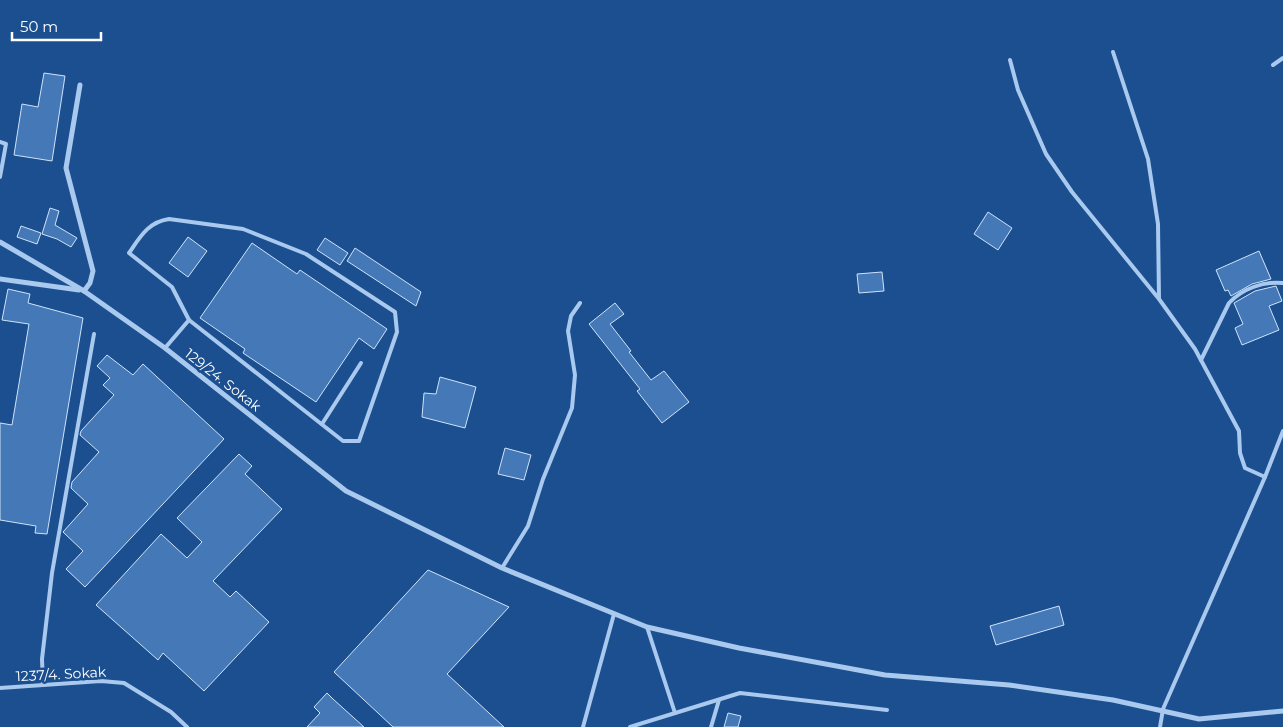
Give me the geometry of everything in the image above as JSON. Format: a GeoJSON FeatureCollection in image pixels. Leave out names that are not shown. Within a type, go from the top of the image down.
{"type":"FeatureCollection","features":[{"type":"Feature","properties":{"kind":"street"},"geometry":{"type":"LineString","coordinates":[[80,85],[66,168],[93,271],[90,283],[84,291]]}},
{"type":"Feature","properties":{"kind":"street","name":"129/24. Sokak"},"geometry":{"type":"LineString","coordinates":[[0,242],[84,291],[165,348],[346,490],[502,568],[647,628],[739,648],[885,675],[1009,685],[1163,709],[1199,718],[1283,711]]}},
{"type":"Feature","properties":{"kind":"street","name":"129/24. Sokak"},"geometry":{"type":"LineString","coordinates":[[0,279],[84,291]]}},
{"type":"Feature","properties":{"kind":"lane"},"geometry":{"type":"LineString","coordinates":[[1114,52],[1148,159],[1158,224],[1159,299]]}},
{"type":"Feature","properties":{"kind":"lane"},"geometry":{"type":"LineString","coordinates":[[1273,65],[1283,58]]}},
{"type":"Feature","properties":{"kind":"lane"},"geometry":{"type":"LineString","coordinates":[[1010,60],[1018,90],[1046,154],[1072,192],[1159,299],[1201,360],[1239,431],[1240,453],[1245,468],[1265,477]]}},
{"type":"Feature","properties":{"kind":"lane"},"geometry":{"type":"LineString","coordinates":[[0,142],[6,144],[0,177]]}},
{"type":"Feature","properties":{"kind":"lane"},"geometry":{"type":"LineString","coordinates":[[169,220],[243,229],[306,254],[395,312],[397,332],[359,441],[343,441],[189,320],[172,287],[129,253],[147,229],[158,222],[169,220]]}},
{"type":"Feature","properties":{"kind":"lane"},"geometry":{"type":"LineString","coordinates":[[1201,360],[1229,304],[1235,296],[1250,288],[1276,282],[1283,283]]}},
{"type":"Feature","properties":{"kind":"lane"},"geometry":{"type":"LineString","coordinates":[[502,568],[528,526],[543,479],[572,408],[575,375],[569,324],[580,303]]}},
{"type":"Feature","properties":{"kind":"lane"},"geometry":{"type":"LineString","coordinates":[[165,348],[189,320]]}},
{"type":"Feature","properties":{"kind":"lane"},"geometry":{"type":"LineString","coordinates":[[42,686],[42,659],[52,573],[94,334]]}},
{"type":"Feature","properties":{"kind":"lane"},"geometry":{"type":"LineString","coordinates":[[322,424],[361,363]]}},
{"type":"Feature","properties":{"kind":"lane"},"geometry":{"type":"LineString","coordinates":[[1160,727],[1163,709],[1265,477],[1283,431]]}},
{"type":"Feature","properties":{"kind":"lane"},"geometry":{"type":"LineString","coordinates":[[583,727],[614,614]]}},
{"type":"Feature","properties":{"kind":"lane"},"geometry":{"type":"LineString","coordinates":[[647,628],[675,713]]}},
{"type":"Feature","properties":{"kind":"lane","name":"1237/4. Sokak"},"geometry":{"type":"LineString","coordinates":[[0,688],[101,681],[124,683],[171,712],[187,727]]}},
{"type":"Feature","properties":{"kind":"lane"},"geometry":{"type":"LineString","coordinates":[[630,727],[740,693],[887,710]]}},
{"type":"Feature","properties":{"kind":"lane"},"geometry":{"type":"LineString","coordinates":[[712,727],[719,700]]}},
{"type":"Feature","properties":{"kind":"building"},"geometry":{"type":"Polygon","coordinates":[[[44,73],[65,76],[52,161],[14,155],[22,104],[38,107],[44,73]]]}},
{"type":"Feature","properties":{"kind":"building"},"geometry":{"type":"Polygon","coordinates":[[[50,208],[59,211],[55,225],[77,238],[71,247],[57,239],[42,234],[50,208]]]}},
{"type":"Feature","properties":{"kind":"building"},"geometry":{"type":"Polygon","coordinates":[[[988,212],[1012,228],[998,250],[974,234],[988,212]]]}},
{"type":"Feature","properties":{"kind":"building"},"geometry":{"type":"Polygon","coordinates":[[[21,226],[41,233],[37,244],[17,237],[21,226]]]}},
{"type":"Feature","properties":{"kind":"building"},"geometry":{"type":"Polygon","coordinates":[[[188,237],[207,251],[188,277],[169,263],[188,237]]]}},
{"type":"Feature","properties":{"kind":"building"},"geometry":{"type":"Polygon","coordinates":[[[325,238],[348,253],[340,265],[317,250],[325,238]]]}},
{"type":"Feature","properties":{"kind":"building"},"geometry":{"type":"Polygon","coordinates":[[[252,243],[297,274],[300,270],[387,329],[374,349],[359,338],[316,402],[243,353],[245,349],[200,318],[252,243]]]}},
{"type":"Feature","properties":{"kind":"building"},"geometry":{"type":"Polygon","coordinates":[[[355,248],[421,292],[416,306],[347,261],[355,248]]]}},
{"type":"Feature","properties":{"kind":"building"},"geometry":{"type":"Polygon","coordinates":[[[1259,251],[1271,279],[1252,284],[1231,296],[1228,290],[1225,291],[1216,270],[1259,251]]]}},
{"type":"Feature","properties":{"kind":"building"},"geometry":{"type":"Polygon","coordinates":[[[882,272],[884,291],[859,293],[857,274],[882,272]]]}},
{"type":"Feature","properties":{"kind":"building"},"geometry":{"type":"Polygon","coordinates":[[[1276,286],[1282,301],[1269,306],[1279,330],[1242,345],[1235,328],[1243,324],[1234,303],[1255,291],[1276,286]]]}},
{"type":"Feature","properties":{"kind":"building"},"geometry":{"type":"Polygon","coordinates":[[[8,289],[30,294],[28,303],[83,318],[47,534],[35,533],[36,526],[0,520],[0,423],[12,425],[29,324],[2,320],[8,289]]]}},
{"type":"Feature","properties":{"kind":"building"},"geometry":{"type":"Polygon","coordinates":[[[615,303],[624,314],[610,324],[631,351],[629,352],[651,380],[664,371],[689,402],[662,423],[637,391],[640,389],[589,324],[615,303]]]}},
{"type":"Feature","properties":{"kind":"building"},"geometry":{"type":"Polygon","coordinates":[[[107,355],[133,375],[143,364],[224,439],[85,587],[66,569],[83,551],[63,532],[88,504],[71,488],[72,482],[99,452],[80,435],[81,431],[114,395],[103,385],[110,378],[97,366],[107,355]]]}},
{"type":"Feature","properties":{"kind":"building"},"geometry":{"type":"Polygon","coordinates":[[[440,377],[476,387],[465,428],[422,417],[424,393],[436,394],[440,377]]]}},
{"type":"Feature","properties":{"kind":"building"},"geometry":{"type":"Polygon","coordinates":[[[505,448],[531,455],[524,480],[498,474],[505,448]]]}},
{"type":"Feature","properties":{"kind":"building"},"geometry":{"type":"Polygon","coordinates":[[[239,454],[252,466],[245,474],[282,509],[213,581],[230,597],[236,591],[269,622],[204,691],[163,653],[158,660],[96,605],[161,534],[187,558],[202,542],[177,518],[239,454]]]}},
{"type":"Feature","properties":{"kind":"building"},"geometry":{"type":"Polygon","coordinates":[[[428,570],[509,607],[447,674],[504,727],[393,727],[334,672],[428,570]]]}},
{"type":"Feature","properties":{"kind":"building"},"geometry":{"type":"Polygon","coordinates":[[[1059,606],[1064,625],[996,645],[990,626],[1059,606]]]}},
{"type":"Feature","properties":{"kind":"building"},"geometry":{"type":"Polygon","coordinates":[[[327,693],[364,727],[307,727],[320,713],[314,707],[327,693]]]}},
{"type":"Feature","properties":{"kind":"building"},"geometry":{"type":"Polygon","coordinates":[[[728,713],[741,716],[738,727],[724,727],[728,713]]]}}]}
